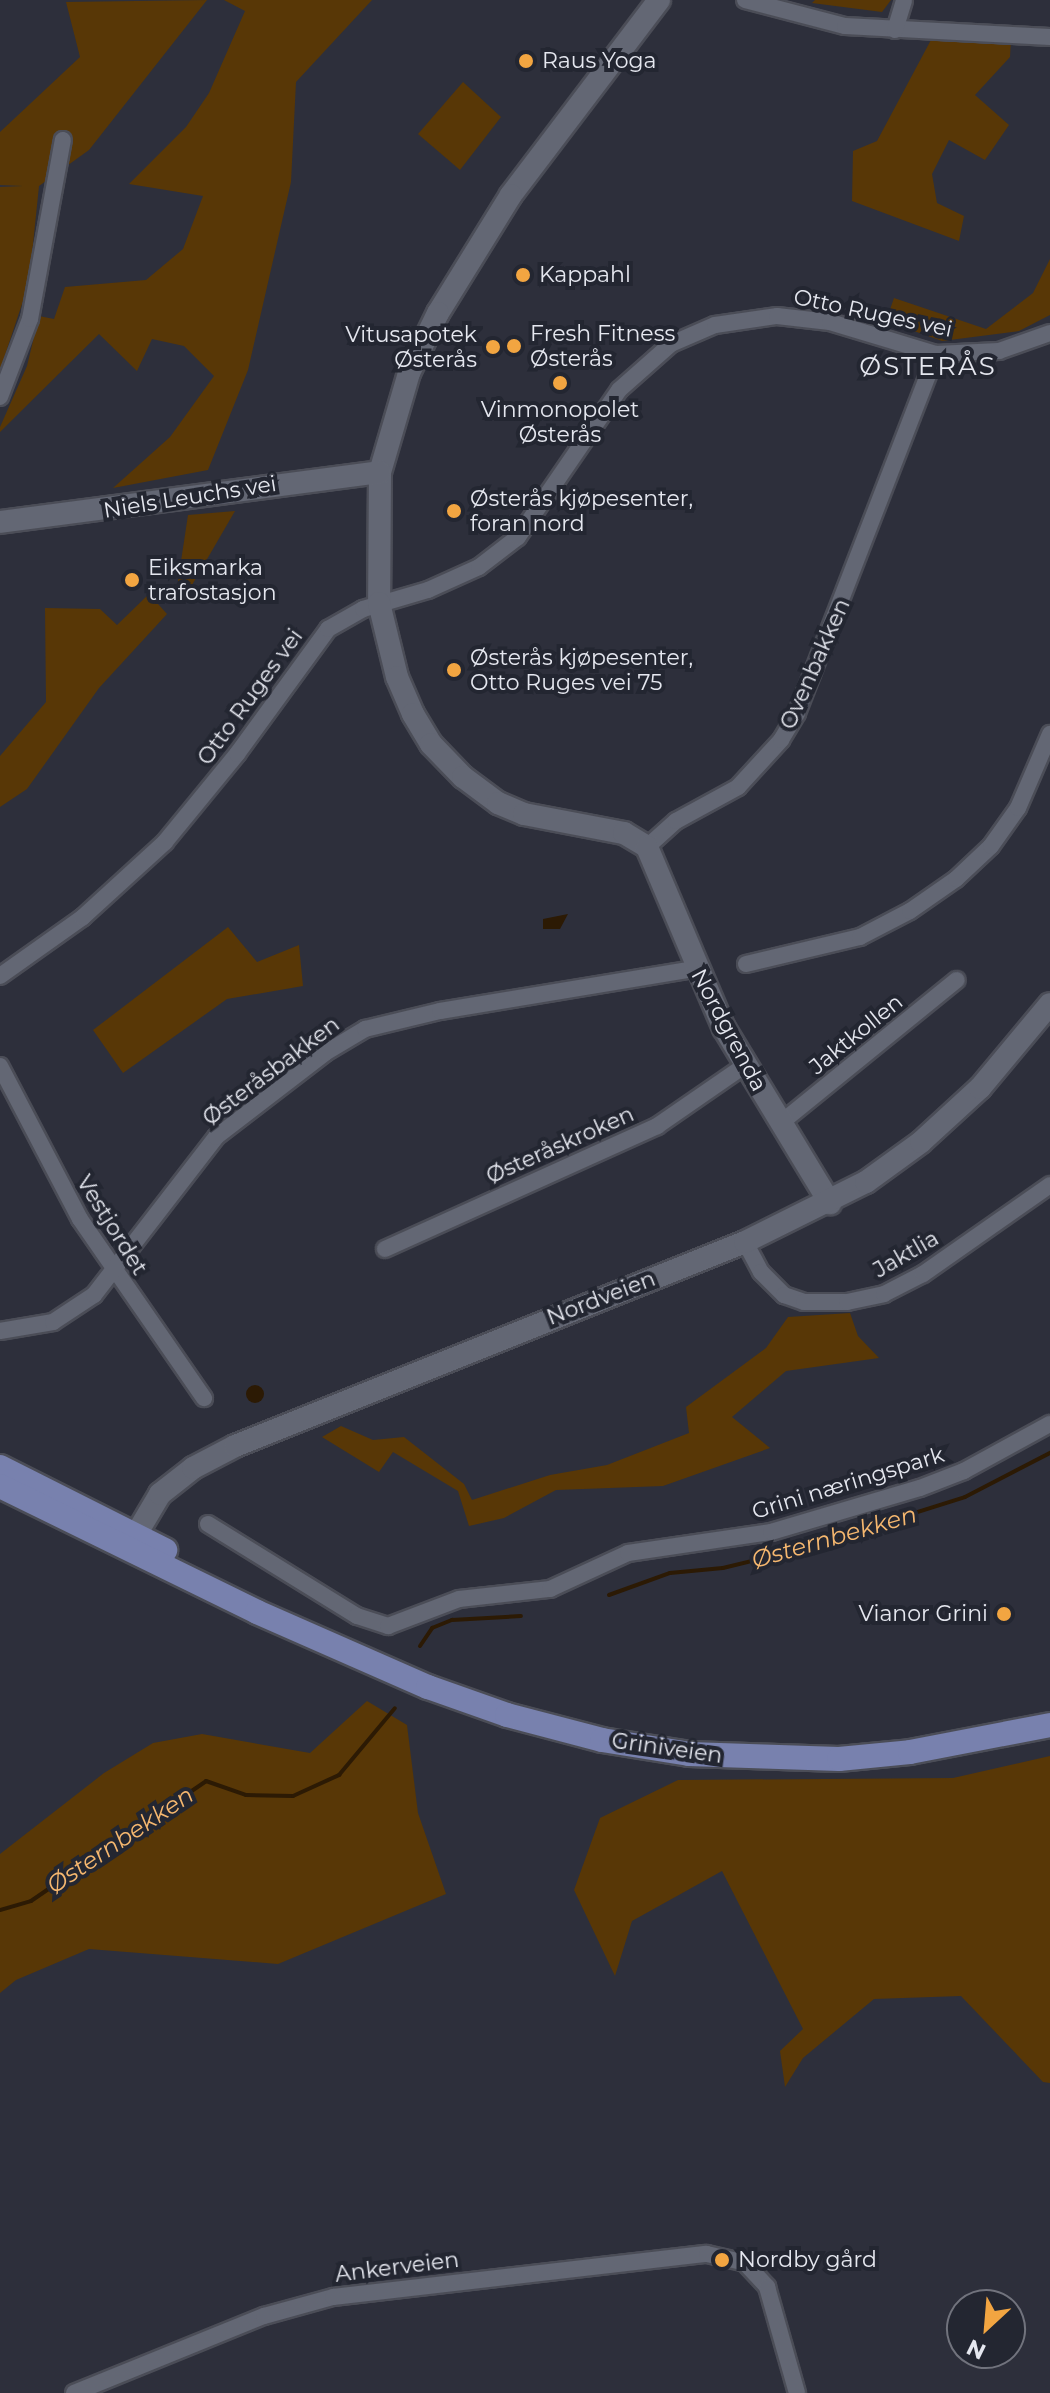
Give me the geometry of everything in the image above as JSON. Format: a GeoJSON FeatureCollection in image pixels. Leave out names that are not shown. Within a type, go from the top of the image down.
{"type":"FeatureCollection","features":[{"type":"Feature","properties":{"kind":"main road","name":"Griniveien"},"geometry":{"type":"LineString","coordinates":[[0,1467],[131,1541],[303,1629],[428,1687],[507,1715],[602,1740],[689,1754],[852,1758],[1050,1725]]}},
{"type":"Feature","properties":{"kind":"main road","name":"Griniveien"},"geometry":{"type":"LineString","coordinates":[[0,1486],[131,1541]]}},
{"type":"Feature","properties":{"kind":"street"},"geometry":{"type":"LineString","coordinates":[[647,847],[624,833],[524,814],[498,803],[463,777],[431,744],[413,714],[397,677],[379,603],[380,472],[409,373],[453,287],[511,195],[659,0]]}},
{"type":"Feature","properties":{"kind":"street"},"geometry":{"type":"LineString","coordinates":[[745,0],[845,26],[895,30],[1013,31],[1050,37]]}},
{"type":"Feature","properties":{"kind":"street"},"geometry":{"type":"LineString","coordinates":[[895,30],[904,0]]}},
{"type":"Feature","properties":{"kind":"street"},"geometry":{"type":"LineString","coordinates":[[0,397],[30,319],[63,140]]}},
{"type":"Feature","properties":{"kind":"street","name":"Otto Ruges vei"},"geometry":{"type":"LineString","coordinates":[[0,976],[135,872],[237,754],[328,629],[379,603],[448,582],[499,554],[550,498],[619,390],[651,358],[692,333],[752,318],[802,318],[936,354],[999,351],[1050,333]]}},
{"type":"Feature","properties":{"kind":"street","name":"Ovenbakken"},"geometry":{"type":"LineString","coordinates":[[647,847],[676,821],[738,787],[781,740],[797,713],[936,354]]}},
{"type":"Feature","properties":{"kind":"street","name":"Niels Leuchs vei"},"geometry":{"type":"LineString","coordinates":[[0,522],[380,472]]}},
{"type":"Feature","properties":{"kind":"street"},"geometry":{"type":"LineString","coordinates":[[746,964],[860,937],[910,911],[956,879],[991,846],[1018,808],[1050,734]]}},
{"type":"Feature","properties":{"kind":"street","name":"Nordgrenda"},"geometry":{"type":"LineString","coordinates":[[647,847],[659,867],[695,969],[744,1066],[782,1122],[830,1203]]}},
{"type":"Feature","properties":{"kind":"street","name":"Østeråsbakken"},"geometry":{"type":"LineString","coordinates":[[0,1331],[53,1322],[76,1310],[113,1271],[216,1137],[325,1053],[365,1029],[440,1011],[695,969]]}},
{"type":"Feature","properties":{"kind":"street","name":"Jaktkollen"},"geometry":{"type":"LineString","coordinates":[[782,1122],[957,980]]}},
{"type":"Feature","properties":{"kind":"street","name":"Nordveien"},"geometry":{"type":"LineString","coordinates":[[131,1541],[160,1494],[193,1468],[235,1446],[745,1242],[830,1203],[893,1164],[943,1123],[1000,1067],[1050,1004]]}},
{"type":"Feature","properties":{"kind":"street","name":"Vestjordet"},"geometry":{"type":"LineString","coordinates":[[0,1066],[73,1208],[113,1271],[204,1398]]}},
{"type":"Feature","properties":{"kind":"street","name":"Østeråskroken"},"geometry":{"type":"LineString","coordinates":[[385,1249],[657,1126],[744,1066]]}},
{"type":"Feature","properties":{"kind":"street","name":"Jaktlia"},"geometry":{"type":"LineString","coordinates":[[745,1242],[761,1272],[784,1295],[804,1302],[847,1302],[884,1294],[923,1274],[1050,1185]]}},
{"type":"Feature","properties":{"kind":"street","name":"Grini næringspark"},"geometry":{"type":"LineString","coordinates":[[208,1524],[357,1616],[388,1626],[459,1599],[550,1589],[628,1553],[771,1532],[920,1488],[977,1465],[1050,1424]]}},
{"type":"Feature","properties":{"kind":"street","name":"Ankerveien"},"geometry":{"type":"LineString","coordinates":[[74,2393],[264,2316],[333,2297],[692,2254],[741,2261],[755,2270],[772,2297],[797,2393]]}},
{"type":"Feature","properties":{"kind":"shaded area"},"geometry":{"type":"Polygon","coordinates":[[[207,0],[89,150],[39,186],[29,283],[0,370],[0,187],[23,186],[0,185],[0,132],[80,57],[66,2],[207,0]]]}},
{"type":"Feature","properties":{"kind":"shaded area"},"geometry":{"type":"Polygon","coordinates":[[[224,0],[372,0],[296,82],[291,182],[248,370],[208,470],[113,488],[170,437],[214,376],[184,346],[152,339],[137,371],[99,334],[0,432],[0,427],[27,366],[39,316],[54,319],[65,287],[146,280],[183,249],[203,196],[129,184],[186,127],[209,93],[245,11],[224,0]]]}},
{"type":"Feature","properties":{"kind":"shaded area"},"geometry":{"type":"Polygon","coordinates":[[[815,0],[891,0],[882,12],[812,3],[815,0]]]}},
{"type":"Feature","properties":{"kind":"shaded area"},"geometry":{"type":"Polygon","coordinates":[[[932,38],[1011,39],[1010,57],[975,95],[1009,125],[985,160],[949,140],[932,174],[937,203],[964,216],[959,241],[852,201],[853,151],[877,141],[932,38]]]}},
{"type":"Feature","properties":{"kind":"shaded area"},"geometry":{"type":"Polygon","coordinates":[[[463,82],[501,117],[460,170],[418,134],[463,82]]]}},
{"type":"Feature","properties":{"kind":"shaded area"},"geometry":{"type":"Polygon","coordinates":[[[1050,259],[1050,315],[1019,331],[942,341],[886,321],[894,298],[986,329],[1033,293],[1050,259]]]}},
{"type":"Feature","properties":{"kind":"shaded area"},"geometry":{"type":"Polygon","coordinates":[[[235,511],[181,604],[178,581],[188,515],[235,511]]]}},
{"type":"Feature","properties":{"kind":"shaded area"},"geometry":{"type":"Polygon","coordinates":[[[149,594],[167,614],[99,688],[27,789],[0,807],[0,756],[46,702],[45,608],[100,609],[117,625],[149,594]]]}},
{"type":"Feature","properties":{"kind":"shaded area"},"geometry":{"type":"Polygon","coordinates":[[[568,914],[560,929],[543,929],[543,919],[568,914]]]}},
{"type":"Feature","properties":{"kind":"shaded area"},"geometry":{"type":"Polygon","coordinates":[[[228,927],[257,962],[299,945],[303,986],[227,999],[123,1073],[93,1030],[228,927]]]}},
{"type":"Feature","properties":{"kind":"shaded area"},"geometry":{"type":"Polygon","coordinates":[[[850,1313],[858,1336],[879,1358],[786,1371],[732,1417],[770,1448],[663,1486],[556,1490],[504,1518],[469,1526],[458,1491],[393,1452],[379,1472],[322,1437],[341,1426],[373,1440],[404,1437],[464,1484],[472,1500],[550,1475],[607,1465],[689,1433],[686,1407],[766,1348],[788,1317],[850,1313]]]}},
{"type":"Feature","properties":{"kind":"shaded area"},"geometry":{"type":"Polygon","coordinates":[[[251,1385],[259,1385],[264,1394],[262,1401],[251,1403],[246,1398],[246,1390],[251,1385]]]}},
{"type":"Feature","properties":{"kind":"shaded area"},"geometry":{"type":"Polygon","coordinates":[[[367,1701],[407,1725],[418,1813],[446,1894],[278,1964],[89,1949],[16,1980],[0,1993],[0,1854],[104,1773],[153,1743],[202,1734],[310,1753],[367,1701]]]}},
{"type":"Feature","properties":{"kind":"shaded area"},"geometry":{"type":"Polygon","coordinates":[[[1050,1756],[1050,2083],[1043,2082],[961,1996],[874,1999],[803,2058],[785,2087],[780,2051],[803,2029],[722,1871],[632,1921],[615,1976],[574,1890],[600,1818],[678,1780],[953,1778],[1050,1756]]]}},
{"type":"Feature","properties":{"kind":"waterway","name":"Østernbekken"},"geometry":{"type":"LineString","coordinates":[[609,1595],[670,1573],[723,1568],[797,1550],[965,1497],[1050,1453]]}},
{"type":"Feature","properties":{"kind":"waterway","name":"Østernbekken"},"geometry":{"type":"LineString","coordinates":[[420,1646],[432,1628],[452,1620],[521,1616]]}},
{"type":"Feature","properties":{"kind":"waterway","name":"Østernbekken"},"geometry":{"type":"LineString","coordinates":[[0,1910],[31,1901],[206,1781],[246,1795],[293,1796],[339,1775],[395,1708]]}},
{"type":"Feature","properties":{"kind":"place","name":"Raus Yoga"},"geometry":{"type":"Point","coordinates":[526,61]}},
{"type":"Feature","properties":{"kind":"place","name":"Kappahl"},"geometry":{"type":"Point","coordinates":[523,275]}},
{"type":"Feature","properties":{"kind":"place","name":"Fresh Fitness Østerås"},"geometry":{"type":"Point","coordinates":[514,346]}},
{"type":"Feature","properties":{"kind":"place","name":"Vitusapotek Østerås"},"geometry":{"type":"Point","coordinates":[493,347]}},
{"type":"Feature","properties":{"kind":"place","name":"Vinmonopolet Østerås"},"geometry":{"type":"Point","coordinates":[560,383]}},
{"type":"Feature","properties":{"kind":"place","name":"Østerås kjøpesenter, foran nord"},"geometry":{"type":"Point","coordinates":[454,511]}},
{"type":"Feature","properties":{"kind":"place","name":"Eiksmarka trafostasjon"},"geometry":{"type":"Point","coordinates":[132,580]}},
{"type":"Feature","properties":{"kind":"place","name":"Østerås kjøpesenter, Otto Ruges vei 75"},"geometry":{"type":"Point","coordinates":[454,670]}},
{"type":"Feature","properties":{"kind":"place","name":"Vianor Grini"},"geometry":{"type":"Point","coordinates":[1004,1614]}},
{"type":"Feature","properties":{"kind":"place","name":"Nordby gård"},"geometry":{"type":"Point","coordinates":[722,2260]}},
{"type":"Feature","properties":{"kind":"district","name":"ØSTERÅS"},"geometry":{"type":"Point","coordinates":[928,367]}}]}
